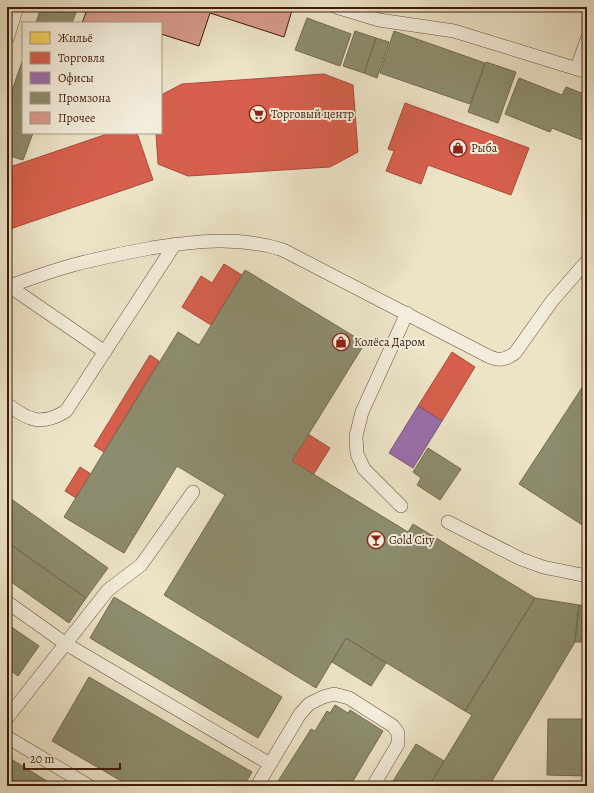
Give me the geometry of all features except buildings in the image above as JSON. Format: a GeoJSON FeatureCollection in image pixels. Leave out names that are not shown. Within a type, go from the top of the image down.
{"type":"FeatureCollection","features":[{"type":"Feature","properties":{"kind":"lane"},"geometry":{"type":"LineString","coordinates":[[7,39],[17,7]]}},
{"type":"Feature","properties":{"kind":"lane"},"geometry":{"type":"LineString","coordinates":[[336,7],[379,20],[454,31],[582,70],[587,39]]}},
{"type":"Feature","properties":{"kind":"lane"},"geometry":{"type":"LineString","coordinates":[[8,285],[72,265],[118,254],[175,244],[220,241],[269,245],[283,250],[407,313],[491,358],[500,360],[508,358],[515,353],[552,301],[587,262]]}},
{"type":"Feature","properties":{"kind":"lane"},"geometry":{"type":"LineString","coordinates":[[7,404],[17,412],[30,418],[43,421],[55,418],[66,411],[175,244]]}},
{"type":"Feature","properties":{"kind":"lane"},"geometry":{"type":"LineString","coordinates":[[8,285],[105,352]]}},
{"type":"Feature","properties":{"kind":"lane"},"geometry":{"type":"LineString","coordinates":[[401,506],[364,469],[357,454],[356,436],[362,412],[407,313]]}},
{"type":"Feature","properties":{"kind":"lane"},"geometry":{"type":"LineString","coordinates":[[7,718],[108,590],[141,565],[193,492]]}},
{"type":"Feature","properties":{"kind":"lane"},"geometry":{"type":"LineString","coordinates":[[448,522],[522,559],[543,567],[587,576]]}},
{"type":"Feature","properties":{"kind":"lane"},"geometry":{"type":"LineString","coordinates":[[7,602],[66,644],[270,764]]}},
{"type":"Feature","properties":{"kind":"lane"},"geometry":{"type":"LineString","coordinates":[[257,786],[300,714],[309,704],[323,697],[334,694],[349,698],[393,726],[398,733],[398,744],[373,786]]}},
{"type":"Feature","properties":{"kind":"lane"},"geometry":{"type":"LineString","coordinates":[[7,737],[89,786]]}},
{"type":"Feature","properties":{"kind":"place","name":"Торговый центр"},"geometry":{"type":"Point","coordinates":[258,114]}},
{"type":"Feature","properties":{"kind":"place","name":"Рыба"},"geometry":{"type":"Point","coordinates":[458,148]}},
{"type":"Feature","properties":{"kind":"place","name":"Колёса Даром"},"geometry":{"type":"Point","coordinates":[341,342]}},
{"type":"Feature","properties":{"kind":"place","name":"Gold City"},"geometry":{"type":"Point","coordinates":[376,540]}}]}
